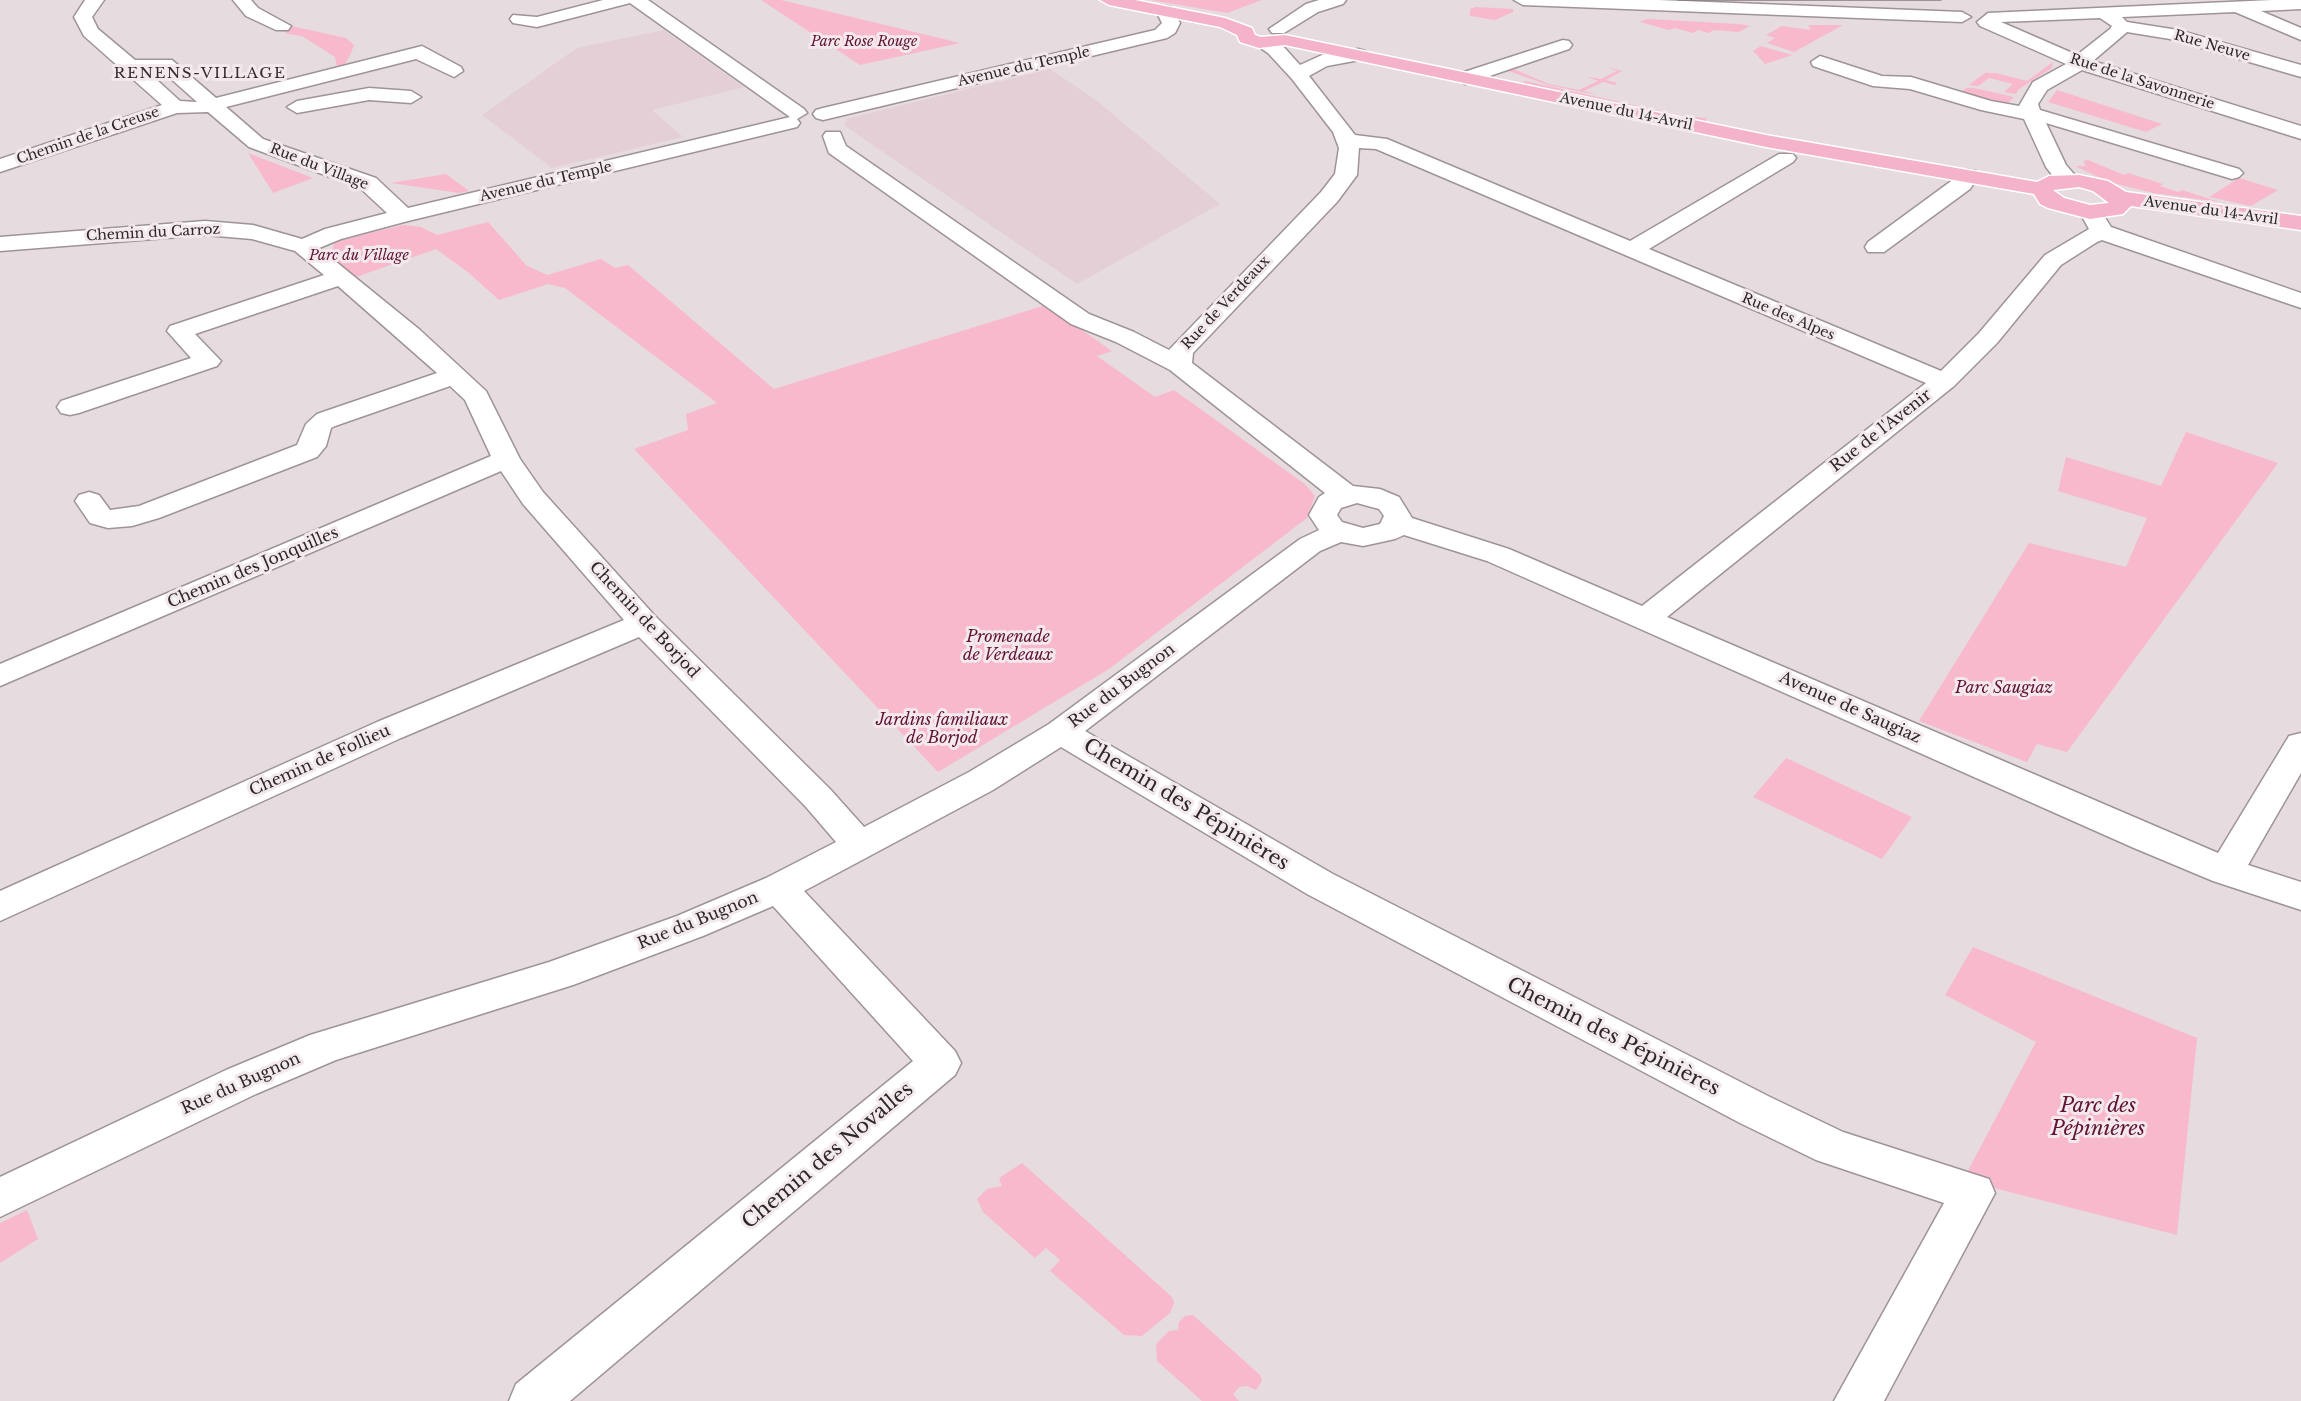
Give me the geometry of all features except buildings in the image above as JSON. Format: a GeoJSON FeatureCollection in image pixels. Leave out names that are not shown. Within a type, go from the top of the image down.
{"type":"FeatureCollection","features":[{"type":"Feature","properties":{"kind":"main road"},"geometry":{"type":"LineString","coordinates":[[1108,0],[1238,26],[1246,32],[1245,36],[1249,40],[1265,43]]}},
{"type":"Feature","properties":{"kind":"main road","name":"Avenue du 14-Avril"},"geometry":{"type":"LineString","coordinates":[[1246,32],[1260,28],[1358,54],[1465,78],[1766,141],[2042,189]]}},
{"type":"Feature","properties":{"kind":"main road","name":"Avenue du 14-Avril"},"geometry":{"type":"LineString","coordinates":[[1265,43],[1282,34]]}},
{"type":"Feature","properties":{"kind":"main road"},"geometry":{"type":"LineString","coordinates":[[2068,180],[2049,182],[2042,189],[2048,199],[2096,222],[2120,206],[2120,198]]}},
{"type":"Feature","properties":{"kind":"main road","name":"Avenue du 14-Avril"},"geometry":{"type":"LineString","coordinates":[[2068,180],[2100,186],[2120,198],[2301,223]]}},
{"type":"Feature","properties":{"kind":"street"},"geometry":{"type":"LineString","coordinates":[[113,0],[91,3],[83,17],[90,32],[175,107]]}},
{"type":"Feature","properties":{"kind":"street"},"geometry":{"type":"LineString","coordinates":[[242,0],[252,12],[282,26]]}},
{"type":"Feature","properties":{"kind":"street"},"geometry":{"type":"LineString","coordinates":[[519,19],[537,22],[624,0]]}},
{"type":"Feature","properties":{"kind":"street"},"geometry":{"type":"LineString","coordinates":[[637,0],[794,118],[824,125],[861,145],[1018,250]]}},
{"type":"Feature","properties":{"kind":"street"},"geometry":{"type":"LineString","coordinates":[[1282,34],[1312,9],[1337,0]]}},
{"type":"Feature","properties":{"kind":"street"},"geometry":{"type":"LineString","coordinates":[[1523,0],[1962,17],[1961,14],[1966,12],[1988,17],[2108,6],[2301,4]]}},
{"type":"Feature","properties":{"kind":"street"},"geometry":{"type":"LineString","coordinates":[[530,3],[566,14]]}},
{"type":"Feature","properties":{"kind":"street"},"geometry":{"type":"LineString","coordinates":[[2068,180],[2057,167],[2029,113],[2028,104],[2030,97],[2040,86],[2079,63],[2118,32],[2121,26],[2108,6]]}},
{"type":"Feature","properties":{"kind":"street"},"geometry":{"type":"LineString","coordinates":[[2237,6],[2301,35]]}},
{"type":"Feature","properties":{"kind":"street","name":"Avenue du Temple"},"geometry":{"type":"LineString","coordinates":[[824,125],[1048,62],[1161,34],[1169,29],[1171,23],[1165,11]]}},
{"type":"Feature","properties":{"kind":"street","name":"Rue de la Savonnerie"},"geometry":{"type":"LineString","coordinates":[[1988,17],[2079,63],[2301,133]]}},
{"type":"Feature","properties":{"kind":"street","name":"Rue Neuve"},"geometry":{"type":"LineString","coordinates":[[2121,26],[2172,34],[2301,71]]}},
{"type":"Feature","properties":{"kind":"street"},"geometry":{"type":"LineString","coordinates":[[1465,78],[1560,37]]}},
{"type":"Feature","properties":{"kind":"street"},"geometry":{"type":"LineString","coordinates":[[1265,43],[1275,49],[1299,75],[1340,126],[1347,141]]}},
{"type":"Feature","properties":{"kind":"street","name":"Chemin de la Creuse"},"geometry":{"type":"LineString","coordinates":[[0,166],[175,107],[193,109],[212,105],[420,52],[454,71]]}},
{"type":"Feature","properties":{"kind":"street"},"geometry":{"type":"LineString","coordinates":[[1299,75],[1308,67],[1322,61],[1358,54]]}},
{"type":"Feature","properties":{"kind":"street"},"geometry":{"type":"LineString","coordinates":[[1820,62],[1880,82],[1911,83],[1988,106],[2029,113],[2232,173]]}},
{"type":"Feature","properties":{"kind":"street","name":"Rue du Village"},"geometry":{"type":"LineString","coordinates":[[131,66],[165,64],[256,143],[368,183],[403,216]]}},
{"type":"Feature","properties":{"kind":"street"},"geometry":{"type":"LineString","coordinates":[[275,112],[369,94],[411,97]]}},
{"type":"Feature","properties":{"kind":"street"},"geometry":{"type":"LineString","coordinates":[[231,123],[253,118]]}},
{"type":"Feature","properties":{"kind":"street","name":"Avenue du Temple"},"geometry":{"type":"LineString","coordinates":[[303,246],[333,234],[794,118]]}},
{"type":"Feature","properties":{"kind":"street"},"geometry":{"type":"LineString","coordinates":[[824,125],[836,149],[1080,319],[1125,337],[1179,365]]}},
{"type":"Feature","properties":{"kind":"street","name":"Rue des Alpes"},"geometry":{"type":"LineString","coordinates":[[1347,141],[1380,143],[1897,363],[1945,381]]}},
{"type":"Feature","properties":{"kind":"street","name":"Rue de Verdeaux"},"geometry":{"type":"LineString","coordinates":[[1346,495],[1179,365],[1180,351],[1338,186],[1349,162],[1347,141]]}},
{"type":"Feature","properties":{"kind":"street"},"geometry":{"type":"LineString","coordinates":[[1632,250],[1786,158]]}},
{"type":"Feature","properties":{"kind":"street"},"geometry":{"type":"LineString","coordinates":[[1876,246],[1962,184],[1968,177]]}},
{"type":"Feature","properties":{"kind":"street"},"geometry":{"type":"LineString","coordinates":[[2096,222],[2301,302]]}},
{"type":"Feature","properties":{"kind":"street","name":"Rue de l'Avenir"},"geometry":{"type":"LineString","coordinates":[[1647,618],[1945,381],[1988,338],[2053,260],[2089,237],[2096,222]]}},
{"type":"Feature","properties":{"kind":"street","name":"Chemin du Carroz"},"geometry":{"type":"LineString","coordinates":[[0,244],[205,228],[253,232],[303,246]]}},
{"type":"Feature","properties":{"kind":"street"},"geometry":{"type":"LineString","coordinates":[[964,237],[989,230]]}},
{"type":"Feature","properties":{"kind":"street","name":"Chemin de Borjod"},"geometry":{"type":"LineString","coordinates":[[303,246],[343,277],[477,398],[506,459],[533,498],[644,623],[818,798],[859,845]]}},
{"type":"Feature","properties":{"kind":"street"},"geometry":{"type":"LineString","coordinates":[[70,407],[208,361],[179,331],[343,277]]}},
{"type":"Feature","properties":{"kind":"street"},"geometry":{"type":"LineString","coordinates":[[1049,297],[1083,294],[1108,311],[1125,337]]}},
{"type":"Feature","properties":{"kind":"street"},"geometry":{"type":"LineString","coordinates":[[89,501],[100,518],[132,517],[149,512],[307,451],[312,446],[319,424],[326,420],[454,376]]}},
{"type":"Feature","properties":{"kind":"street","name":"Chemin des Jonquilles"},"geometry":{"type":"LineString","coordinates":[[0,676],[506,459]]}},
{"type":"Feature","properties":{"kind":"street"},"geometry":{"type":"LineString","coordinates":[[1346,495],[1369,495],[1389,503],[1396,509],[1397,523],[1385,533],[1375,536],[1340,532],[1326,522],[1323,515],[1329,503],[1346,495]]}},
{"type":"Feature","properties":{"kind":"street","name":"Avenue de Saugiaz"},"geometry":{"type":"LineString","coordinates":[[1397,523],[1498,555],[1647,618],[2136,834],[2226,871],[2301,896]]}},
{"type":"Feature","properties":{"kind":"street","name":"Rue du Bugnon"},"geometry":{"type":"LineString","coordinates":[[0,1198],[241,1082],[324,1047],[559,974],[690,926],[779,888],[981,781],[1061,732],[1310,545],[1340,532]]}},
{"type":"Feature","properties":{"kind":"street","name":"Chemin de Follieu"},"geometry":{"type":"LineString","coordinates":[[0,907],[389,730],[644,623]]}},
{"type":"Feature","properties":{"kind":"street","name":"Chemin des Pépinières"},"geometry":{"type":"LineString","coordinates":[[1061,732],[1320,884],[1740,1102],[1831,1147],[1973,1193],[1858,1401]]}},
{"type":"Feature","properties":{"kind":"street"},"geometry":{"type":"LineString","coordinates":[[2226,871],[2301,744]]}},
{"type":"Feature","properties":{"kind":"street","name":"Chemin des Novalles"},"geometry":{"type":"LineString","coordinates":[[533,1401],[940,1063],[779,888]]}},
{"type":"Feature","properties":{"kind":"shaded area"},"geometry":{"type":"Polygon","coordinates":[[[664,30],[744,87],[652,110],[683,137],[552,168],[482,115],[577,48],[664,30]]]}},
{"type":"Feature","properties":{"kind":"shaded area"},"geometry":{"type":"Polygon","coordinates":[[[1050,69],[1097,101],[1220,204],[1077,284],[845,126],[846,119],[1050,69]]]}},
{"type":"Feature","properties":{"kind":"green space","name":"Parc Rose Rouge"},"geometry":{"type":"Polygon","coordinates":[[[761,0],[781,0],[960,43],[860,65],[761,0]]]}},
{"type":"Feature","properties":{"kind":"green space"},"geometry":{"type":"Polygon","coordinates":[[[1150,0],[1262,0],[1227,13],[1150,0]]]}},
{"type":"Feature","properties":{"kind":"green space"},"geometry":{"type":"Polygon","coordinates":[[[1476,7],[1513,9],[1513,12],[1495,20],[1470,16],[1470,9],[1476,7]]]}},
{"type":"Feature","properties":{"kind":"green space"},"geometry":{"type":"Polygon","coordinates":[[[1647,19],[1750,26],[1739,32],[1714,30],[1708,33],[1698,30],[1693,33],[1675,28],[1669,30],[1640,22],[1647,19]]]}},
{"type":"Feature","properties":{"kind":"green space"},"geometry":{"type":"Polygon","coordinates":[[[287,25],[346,38],[354,45],[344,66],[337,67],[335,57],[302,36],[288,34],[278,28],[287,25]]]}},
{"type":"Feature","properties":{"kind":"green space"},"geometry":{"type":"Polygon","coordinates":[[[1808,25],[1843,25],[1794,52],[1767,43],[1775,38],[1766,35],[1782,26],[1811,30],[1808,25]]]}},
{"type":"Feature","properties":{"kind":"green space"},"geometry":{"type":"Polygon","coordinates":[[[1761,46],[1792,55],[1765,64],[1753,51],[1761,46]]]}},
{"type":"Feature","properties":{"kind":"green space"},"geometry":{"type":"Polygon","coordinates":[[[2053,62],[2052,68],[2019,89],[2016,94],[2004,92],[2013,84],[1989,78],[1978,86],[1969,85],[1985,73],[1995,73],[2027,81],[2053,62]]]}},
{"type":"Feature","properties":{"kind":"green space"},"geometry":{"type":"Polygon","coordinates":[[[1509,67],[1549,84],[1579,90],[1598,81],[1587,77],[1601,79],[1617,71],[1606,67],[1622,71],[1606,80],[1617,83],[1615,85],[1603,82],[1584,91],[1597,95],[1548,85],[1503,69],[1509,67]]]}},
{"type":"Feature","properties":{"kind":"green space"},"geometry":{"type":"Polygon","coordinates":[[[1525,81],[1684,116],[1706,118],[1706,122],[1521,84],[1525,81]]]}},
{"type":"Feature","properties":{"kind":"green space"},"geometry":{"type":"Polygon","coordinates":[[[1966,88],[2014,97],[2008,103],[1992,102],[1961,92],[1966,88]]]}},
{"type":"Feature","properties":{"kind":"green space"},"geometry":{"type":"Polygon","coordinates":[[[2057,90],[2162,124],[2146,132],[2048,102],[2057,90]]]}},
{"type":"Feature","properties":{"kind":"green space"},"geometry":{"type":"Polygon","coordinates":[[[248,153],[313,178],[273,193],[248,153]]]}},
{"type":"Feature","properties":{"kind":"green space"},"geometry":{"type":"Polygon","coordinates":[[[2088,160],[2124,175],[2128,173],[2163,184],[2160,186],[2178,192],[2182,190],[2219,202],[2153,193],[2109,182],[2075,166],[2086,166],[2083,161],[2088,160]]]}},
{"type":"Feature","properties":{"kind":"green space"},"geometry":{"type":"Polygon","coordinates":[[[446,174],[469,191],[459,193],[391,183],[446,174]]]}},
{"type":"Feature","properties":{"kind":"green space"},"geometry":{"type":"Polygon","coordinates":[[[2239,178],[2278,190],[2251,206],[2209,197],[2239,178]]]}},
{"type":"Feature","properties":{"kind":"green space"},"geometry":{"type":"Polygon","coordinates":[[[488,222],[527,266],[547,275],[601,259],[615,268],[628,265],[774,389],[1046,305],[1112,351],[1097,356],[1155,397],[1174,390],[1306,485],[1315,496],[1307,518],[1109,669],[938,772],[634,449],[688,430],[686,414],[717,403],[565,288],[548,284],[499,300],[469,273],[436,249],[356,277],[331,261],[334,242],[378,231],[404,225],[421,227],[437,235],[488,222]]]}},
{"type":"Feature","properties":{"kind":"green space","name":"Parc Saugiaz"},"geometry":{"type":"Polygon","coordinates":[[[2186,432],[2278,463],[2067,752],[2037,744],[2027,762],[1919,721],[2029,543],[2126,567],[2147,518],[2058,491],[2066,457],[2161,486],[2186,432]]]}},
{"type":"Feature","properties":{"kind":"green space"},"geometry":{"type":"Polygon","coordinates":[[[1786,758],[1912,817],[1882,859],[1753,797],[1786,758]]]}},
{"type":"Feature","properties":{"kind":"green space","name":"Parc des Pépinières"},"geometry":{"type":"Polygon","coordinates":[[[1973,947],[2197,1038],[2177,1235],[1963,1180],[2036,1042],[1945,995],[1973,947]]]}},
{"type":"Feature","properties":{"kind":"green space"},"geometry":{"type":"Polygon","coordinates":[[[1022,1163],[1172,1297],[1174,1303],[1170,1313],[1142,1336],[1124,1335],[1050,1271],[1060,1260],[1046,1248],[1035,1258],[983,1212],[977,1199],[987,1189],[1002,1186],[999,1178],[1022,1163]]]}},
{"type":"Feature","properties":{"kind":"green space"},"geometry":{"type":"Polygon","coordinates":[[[27,1210],[38,1239],[0,1263],[0,1223],[27,1210]]]}},
{"type":"Feature","properties":{"kind":"green space"},"geometry":{"type":"Polygon","coordinates":[[[1193,1315],[1260,1375],[1262,1381],[1256,1390],[1247,1386],[1239,1387],[1233,1394],[1239,1401],[1202,1401],[1157,1361],[1156,1344],[1169,1331],[1178,1330],[1179,1322],[1185,1316],[1193,1315]]]}},
{"type":"Feature","properties":{"kind":"tram line"},"geometry":{"type":"LineString","coordinates":[[1678,0],[1941,0]]}},
{"type":"Feature","properties":{"kind":"district","name":"RENENS-VILLAGE"},"geometry":{"type":"Point","coordinates":[200,74]}},
{"type":"Feature","properties":{"kind":"park label","name":"Parc du Village"},"geometry":{"type":"Point","coordinates":[359,256]}},
{"type":"Feature","properties":{"kind":"park label","name":"Promenade de Verdeaux"},"geometry":{"type":"Point","coordinates":[1008,646]}},
{"type":"Feature","properties":{"kind":"park label","name":"Jardins familiaux de Borjod"},"geometry":{"type":"Point","coordinates":[942,729]}}]}
